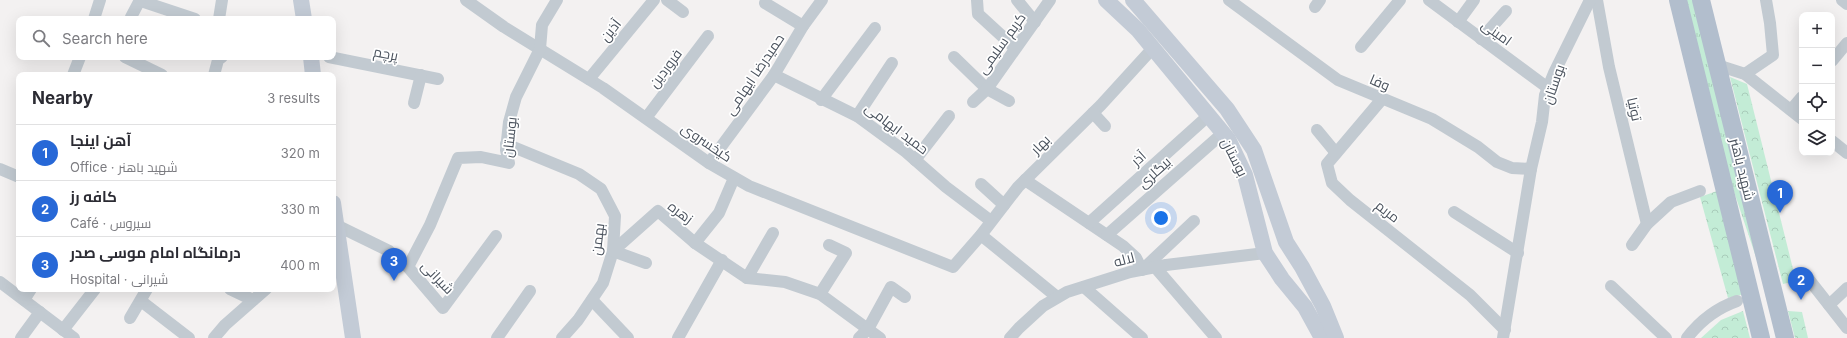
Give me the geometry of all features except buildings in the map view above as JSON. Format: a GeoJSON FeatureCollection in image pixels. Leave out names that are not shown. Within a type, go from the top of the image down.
{"type":"FeatureCollection","features":[{"type":"Feature","properties":{"kind":"main road","name":"شهید باهنر"},"geometry":{"type":"LineString","coordinates":[[1678,0],[1761,338]]}},
{"type":"Feature","properties":{"kind":"main road","name":"شهید باهنر"},"geometry":{"type":"LineString","coordinates":[[1701,0],[1785,338]]}},
{"type":"Feature","properties":{"kind":"main road"},"geometry":{"type":"LineString","coordinates":[[1736,235],[1744,247],[1752,266],[1757,268],[1761,267],[1765,256]]}},
{"type":"Feature","properties":{"kind":"street"},"geometry":{"type":"LineString","coordinates":[[95,16],[100,0]]}},
{"type":"Feature","properties":{"kind":"street"},"geometry":{"type":"LineString","coordinates":[[219,16],[222,0]]}},
{"type":"Feature","properties":{"kind":"street"},"geometry":{"type":"LineString","coordinates":[[301,0],[304,16]]}},
{"type":"Feature","properties":{"kind":"street","name":"کیخسروی"},"geometry":{"type":"LineString","coordinates":[[466,0],[504,27],[589,79],[709,163],[734,178],[749,186],[953,267]]}},
{"type":"Feature","properties":{"kind":"street","name":"بوستان"},"geometry":{"type":"LineString","coordinates":[[408,268],[430,224],[458,158],[481,157],[509,163],[506,144],[509,122],[516,96],[540,49],[542,26],[557,0]]}},
{"type":"Feature","properties":{"kind":"street","name":"آذین"},"geometry":{"type":"LineString","coordinates":[[589,79],[654,0]]}},
{"type":"Feature","properties":{"kind":"street"},"geometry":{"type":"LineString","coordinates":[[667,0],[683,12]]}},
{"type":"Feature","properties":{"kind":"street","name":"حمیدرضا ایهامی"},"geometry":{"type":"LineString","coordinates":[[709,163],[774,75],[803,26],[822,0]]}},
{"type":"Feature","properties":{"kind":"street"},"geometry":{"type":"LineString","coordinates":[[977,0],[978,14],[1015,48]]}},
{"type":"Feature","properties":{"kind":"street"},"geometry":{"type":"LineString","coordinates":[[1017,0],[1034,22]]}},
{"type":"Feature","properties":{"kind":"street","name":"کریم سلیمی"},"geometry":{"type":"LineString","coordinates":[[973,102],[987,88],[1050,0]]}},
{"type":"Feature","properties":{"kind":"street","name":"بوستان"},"geometry":{"type":"LineString","coordinates":[[1106,0],[1138,30],[1228,139],[1245,175],[1265,253],[1282,279],[1305,307],[1322,338]]}},
{"type":"Feature","properties":{"kind":"street","name":"بوستان"},"geometry":{"type":"LineString","coordinates":[[1133,0],[1227,108],[1254,150],[1286,242],[1302,267],[1323,306],[1336,338]]}},
{"type":"Feature","properties":{"kind":"street","name":"وفا"},"geometry":{"type":"LineString","coordinates":[[1229,0],[1338,80],[1432,119],[1478,147],[1497,162],[1512,168],[1531,169]]}},
{"type":"Feature","properties":{"kind":"street"},"geometry":{"type":"LineString","coordinates":[[1362,47],[1400,0]]}},
{"type":"Feature","properties":{"kind":"street","name":"امینی"},"geometry":{"type":"LineString","coordinates":[[1429,0],[1548,88]]}},
{"type":"Feature","properties":{"kind":"street"},"geometry":{"type":"LineString","coordinates":[[1458,22],[1474,0]]}},
{"type":"Feature","properties":{"kind":"street","name":"بوستان"},"geometry":{"type":"LineString","coordinates":[[1504,334],[1531,169],[1542,122],[1545,95],[1590,0]]}},
{"type":"Feature","properties":{"kind":"street","name":"توتیا"},"geometry":{"type":"LineString","coordinates":[[1597,0],[1609,67],[1647,224]]}},
{"type":"Feature","properties":{"kind":"street"},"geometry":{"type":"LineString","coordinates":[[1745,74],[1773,55],[1766,0]]}},
{"type":"Feature","properties":{"kind":"street"},"geometry":{"type":"LineString","coordinates":[[1842,0],[1847,4]]}},
{"type":"Feature","properties":{"kind":"street"},"geometry":{"type":"LineString","coordinates":[[132,16],[140,1],[186,16]]}},
{"type":"Feature","properties":{"kind":"street"},"geometry":{"type":"LineString","coordinates":[[765,3],[803,26]]}},
{"type":"Feature","properties":{"kind":"street"},"geometry":{"type":"LineString","coordinates":[[1481,39],[1506,12]]}},
{"type":"Feature","properties":{"kind":"street"},"geometry":{"type":"LineString","coordinates":[[821,100],[875,28]]}},
{"type":"Feature","properties":{"kind":"street","name":"فروردین"},"geometry":{"type":"LineString","coordinates":[[646,118],[708,36]]}},
{"type":"Feature","properties":{"kind":"street"},"geometry":{"type":"LineString","coordinates":[[1835,57],[1847,43]]}},
{"type":"Feature","properties":{"kind":"street","name":"بهار"},"geometry":{"type":"LineString","coordinates":[[953,267],[1025,180],[1093,113],[1153,48]]}},
{"type":"Feature","properties":{"kind":"street"},"geometry":{"type":"LineString","coordinates":[[954,57],[987,88],[1010,101]]}},
{"type":"Feature","properties":{"kind":"street","name":"پرچم"},"geometry":{"type":"LineString","coordinates":[[336,58],[438,79]]}},
{"type":"Feature","properties":{"kind":"street"},"geometry":{"type":"LineString","coordinates":[[74,72],[79,60]]}},
{"type":"Feature","properties":{"kind":"street"},"geometry":{"type":"LineString","coordinates":[[131,60],[156,72]]}},
{"type":"Feature","properties":{"kind":"street"},"geometry":{"type":"LineString","coordinates":[[215,72],[218,60]]}},
{"type":"Feature","properties":{"kind":"street"},"geometry":{"type":"LineString","coordinates":[[311,60],[313,72]]}},
{"type":"Feature","properties":{"kind":"street"},"geometry":{"type":"LineString","coordinates":[[857,116],[892,64]]}},
{"type":"Feature","properties":{"kind":"street"},"geometry":{"type":"LineString","coordinates":[[1717,65],[1745,74],[1799,117]]}},
{"type":"Feature","properties":{"kind":"street"},"geometry":{"type":"LineString","coordinates":[[414,103],[421,75]]}},
{"type":"Feature","properties":{"kind":"street","name":"حمید ایهامی"},"geometry":{"type":"LineString","coordinates":[[774,75],[821,100],[857,116],[991,221]]}},
{"type":"Feature","properties":{"kind":"street","name":"مریم"},"geometry":{"type":"LineString","coordinates":[[1382,99],[1328,164],[1332,183],[1350,200],[1470,295],[1504,334]]}},
{"type":"Feature","properties":{"kind":"street"},"geometry":{"type":"LineString","coordinates":[[1791,110],[1799,101]]}},
{"type":"Feature","properties":{"kind":"street"},"geometry":{"type":"LineString","coordinates":[[1093,113],[1105,126]]}},
{"type":"Feature","properties":{"kind":"street"},"geometry":{"type":"LineString","coordinates":[[915,160],[949,116]]}},
{"type":"Feature","properties":{"kind":"street","name":"آذر"},"geometry":{"type":"LineString","coordinates":[[1089,223],[1208,116]]}},
{"type":"Feature","properties":{"kind":"street"},"geometry":{"type":"LineString","coordinates":[[1317,130],[1336,154]]}},
{"type":"Feature","properties":{"kind":"street","name":"بیگلری"},"geometry":{"type":"LineString","coordinates":[[1107,235],[1223,133]]}},
{"type":"Feature","properties":{"kind":"street"},"geometry":{"type":"LineString","coordinates":[[1835,143],[1847,153]]}},
{"type":"Feature","properties":{"kind":"street","name":"بهمن"},"geometry":{"type":"LineString","coordinates":[[506,144],[579,174],[601,188],[615,216],[613,251],[603,283],[578,320],[562,338]]}},
{"type":"Feature","properties":{"kind":"street"},"geometry":{"type":"LineString","coordinates":[[0,169],[16,176]]}},
{"type":"Feature","properties":{"kind":"street"},"geometry":{"type":"LineString","coordinates":[[734,178],[719,213],[695,242],[747,278],[785,282],[820,294],[880,338]]}},
{"type":"Feature","properties":{"kind":"street"},"geometry":{"type":"LineString","coordinates":[[1025,180],[1123,246],[1136,258],[1142,270],[1194,221]]}},
{"type":"Feature","properties":{"kind":"street"},"geometry":{"type":"LineString","coordinates":[[981,184],[1004,205]]}},
{"type":"Feature","properties":{"kind":"street"},"geometry":{"type":"LineString","coordinates":[[1632,245],[1647,224],[1671,202],[1700,191]]}},
{"type":"Feature","properties":{"kind":"street","name":"زهره"},"geometry":{"type":"LineString","coordinates":[[613,251],[658,211],[695,242]]}},
{"type":"Feature","properties":{"kind":"street"},"geometry":{"type":"LineString","coordinates":[[1454,212],[1518,252]]}},
{"type":"Feature","properties":{"kind":"street","name":"شیرانی"},"geometry":{"type":"LineString","coordinates":[[336,221],[389,251],[408,268],[443,308],[496,236]]}},
{"type":"Feature","properties":{"kind":"street"},"geometry":{"type":"LineString","coordinates":[[336,226],[354,338]]}},
{"type":"Feature","properties":{"kind":"street"},"geometry":{"type":"LineString","coordinates":[[747,278],[773,234]]}},
{"type":"Feature","properties":{"kind":"street"},"geometry":{"type":"LineString","coordinates":[[981,235],[1057,297]]}},
{"type":"Feature","properties":{"kind":"street"},"geometry":{"type":"LineString","coordinates":[[820,294],[846,254],[829,245]]}},
{"type":"Feature","properties":{"kind":"street"},"geometry":{"type":"LineString","coordinates":[[613,251],[646,263]]}},
{"type":"Feature","properties":{"kind":"street","name":"لاله"},"geometry":{"type":"LineString","coordinates":[[1010,338],[1043,306],[1067,292],[1154,267],[1265,253]]}},
{"type":"Feature","properties":{"kind":"street"},"geometry":{"type":"LineString","coordinates":[[678,338],[722,260]]}},
{"type":"Feature","properties":{"kind":"street"},"geometry":{"type":"LineString","coordinates":[[1154,267],[1216,338]]}},
{"type":"Feature","properties":{"kind":"street"},"geometry":{"type":"LineString","coordinates":[[1807,277],[1847,328]]}},
{"type":"Feature","properties":{"kind":"street"},"geometry":{"type":"LineString","coordinates":[[0,282],[74,338]]}},
{"type":"Feature","properties":{"kind":"street"},"geometry":{"type":"LineString","coordinates":[[1610,286],[1666,338]]}},
{"type":"Feature","properties":{"kind":"street"},"geometry":{"type":"LineString","coordinates":[[1084,287],[1142,338]]}},
{"type":"Feature","properties":{"kind":"street"},"geometry":{"type":"LineString","coordinates":[[860,338],[868,329],[891,288],[905,297]]}},
{"type":"Feature","properties":{"kind":"street"},"geometry":{"type":"LineString","coordinates":[[1829,305],[1847,288]]}},
{"type":"Feature","properties":{"kind":"street"},"geometry":{"type":"LineString","coordinates":[[497,338],[530,291]]}},
{"type":"Feature","properties":{"kind":"street"},"geometry":{"type":"LineString","coordinates":[[24,300],[29,292]]}},
{"type":"Feature","properties":{"kind":"street"},"geometry":{"type":"LineString","coordinates":[[63,330],[93,292]]}},
{"type":"Feature","properties":{"kind":"street"},"geometry":{"type":"LineString","coordinates":[[130,318],[146,292]]}},
{"type":"Feature","properties":{"kind":"street"},"geometry":{"type":"LineString","coordinates":[[236,292],[253,300]]}},
{"type":"Feature","properties":{"kind":"street"},"geometry":{"type":"LineString","coordinates":[[214,338],[225,325],[262,292]]}},
{"type":"Feature","properties":{"kind":"street"},"geometry":{"type":"LineString","coordinates":[[592,300],[628,338]]}},
{"type":"Feature","properties":{"kind":"street"},"geometry":{"type":"LineString","coordinates":[[141,301],[189,338]]}},
{"type":"Feature","properties":{"kind":"street"},"geometry":{"type":"LineString","coordinates":[[1687,338],[1703,321],[1724,306],[1738,301]]}},
{"type":"Feature","properties":{"kind":"street"},"geometry":{"type":"LineString","coordinates":[[21,338],[40,312]]}},
{"type":"Feature","properties":{"kind":"green space"},"geometry":{"type":"Polygon","coordinates":[[[1684,0],[1693,0],[1758,263],[1723,159],[1684,0]]]}},
{"type":"Feature","properties":{"kind":"green space"},"geometry":{"type":"Polygon","coordinates":[[[1730,77],[1747,84],[1796,281],[1783,284],[1730,77]]]}},
{"type":"Feature","properties":{"kind":"green space"},"geometry":{"type":"Polygon","coordinates":[[[1717,191],[1744,294],[1728,298],[1700,197],[1717,191]]]}},
{"type":"Feature","properties":{"kind":"green space"},"geometry":{"type":"Polygon","coordinates":[[[1743,311],[1750,338],[1701,338],[1721,320],[1743,311]]]}},
{"type":"Feature","properties":{"kind":"green space"},"geometry":{"type":"Polygon","coordinates":[[[1788,311],[1802,312],[1808,338],[1795,338],[1788,311]]]}},
{"type":"Feature","properties":{"kind":"place","name":"آهن اینجا"},"geometry":{"type":"Point","coordinates":[1780,213]}},
{"type":"Feature","properties":{"kind":"place","name":"درمانگاه امام موسی صدر"},"geometry":{"type":"Point","coordinates":[394,281]}},
{"type":"Feature","properties":{"kind":"place","name":"کافه رز"},"geometry":{"type":"Point","coordinates":[1801,300]}}]}
